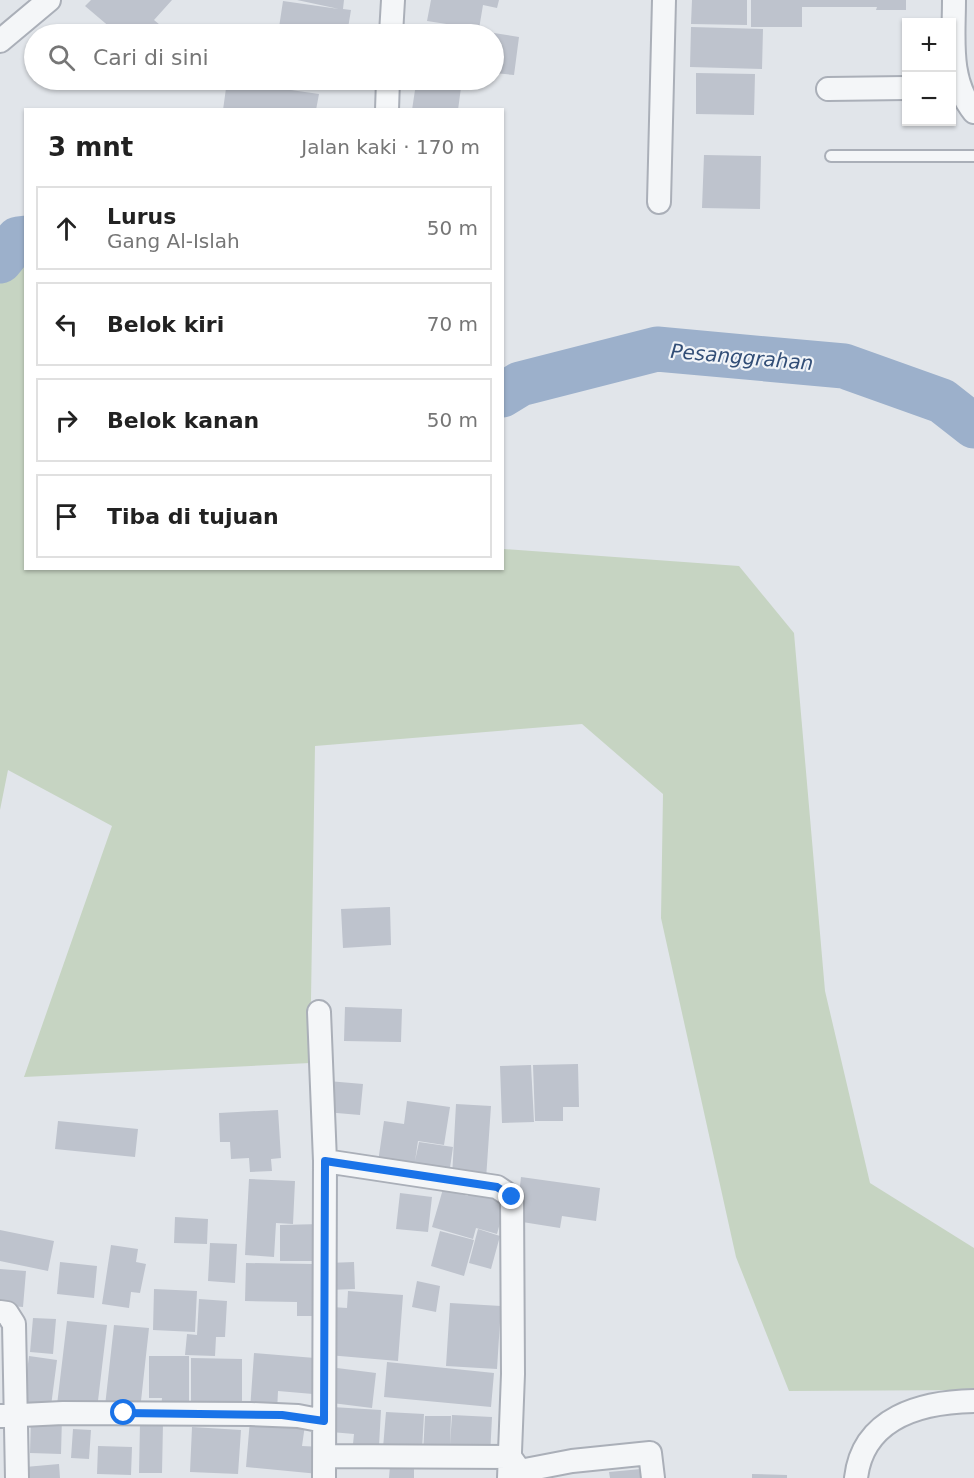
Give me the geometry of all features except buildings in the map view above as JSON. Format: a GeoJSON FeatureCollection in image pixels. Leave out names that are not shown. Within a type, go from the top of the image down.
{"type":"FeatureCollection","features":[{"type":"Feature","properties":{"kind":"street"},"geometry":{"type":"LineString","coordinates":[[0,41],[49,0]]}},
{"type":"Feature","properties":{"kind":"street"},"geometry":{"type":"LineString","coordinates":[[392,24],[393,0]]}},
{"type":"Feature","properties":{"kind":"street"},"geometry":{"type":"LineString","coordinates":[[659,202],[664,0]]}},
{"type":"Feature","properties":{"kind":"street"},"geometry":{"type":"LineString","coordinates":[[954,0],[954,72]]}},
{"type":"Feature","properties":{"kind":"street"},"geometry":{"type":"LineString","coordinates":[[828,89],[902,88]]}},
{"type":"Feature","properties":{"kind":"street"},"geometry":{"type":"LineString","coordinates":[[956,89],[974,112]]}},
{"type":"Feature","properties":{"kind":"street"},"geometry":{"type":"LineString","coordinates":[[387,108],[388,90]]}},
{"type":"Feature","properties":{"kind":"street"},"geometry":{"type":"LineString","coordinates":[[320,1012],[325,1161],[325,1467],[510,1467],[520,1471],[572,1461],[650,1453],[653,1478]]}},
{"type":"Feature","properties":{"kind":"street"},"geometry":{"type":"LineString","coordinates":[[325,1161],[497,1187],[512,1197],[513,1362],[510,1467]]}},
{"type":"Feature","properties":{"kind":"street"},"geometry":{"type":"LineString","coordinates":[[0,1312],[7,1313],[14,1324],[8,1415],[17,1478]]}},
{"type":"Feature","properties":{"kind":"street"},"geometry":{"type":"LineString","coordinates":[[856,1478],[857,1466],[865,1447],[877,1431],[893,1418],[920,1407],[952,1401],[974,1401]]}},
{"type":"Feature","properties":{"kind":"street"},"geometry":{"type":"LineString","coordinates":[[8,1415],[251,1414],[298,1416],[324,1421]]}},
{"type":"Feature","properties":{"kind":"lane"},"geometry":{"type":"LineString","coordinates":[[831,156],[974,156]]}},
{"type":"Feature","properties":{"kind":"green space"},"geometry":{"type":"Polygon","coordinates":[[[24,250],[24,570],[504,570],[504,549],[739,566],[794,633],[825,991],[870,1183],[974,1248],[974,1390],[789,1391],[736,1257],[661,918],[663,794],[582,724],[315,746],[310,1063],[24,1077],[112,826],[8,770],[0,810],[0,262],[24,250]]]}},
{"type":"Feature","properties":{"kind":"waterway","name":"Pesanggrahan"},"geometry":{"type":"LineString","coordinates":[[0,261],[18,239],[24,238]]}},
{"type":"Feature","properties":{"kind":"waterway","name":"Pesanggrahan"},"geometry":{"type":"LineString","coordinates":[[504,394],[520,384],[657,349],[844,366],[942,401],[974,426]]}},
{"type":"Feature","properties":{"kind":"route"},"geometry":{"type":"LineString","coordinates":[[124,1413],[282,1415],[324,1421],[325,1161],[497,1187],[512,1197]]}}]}
